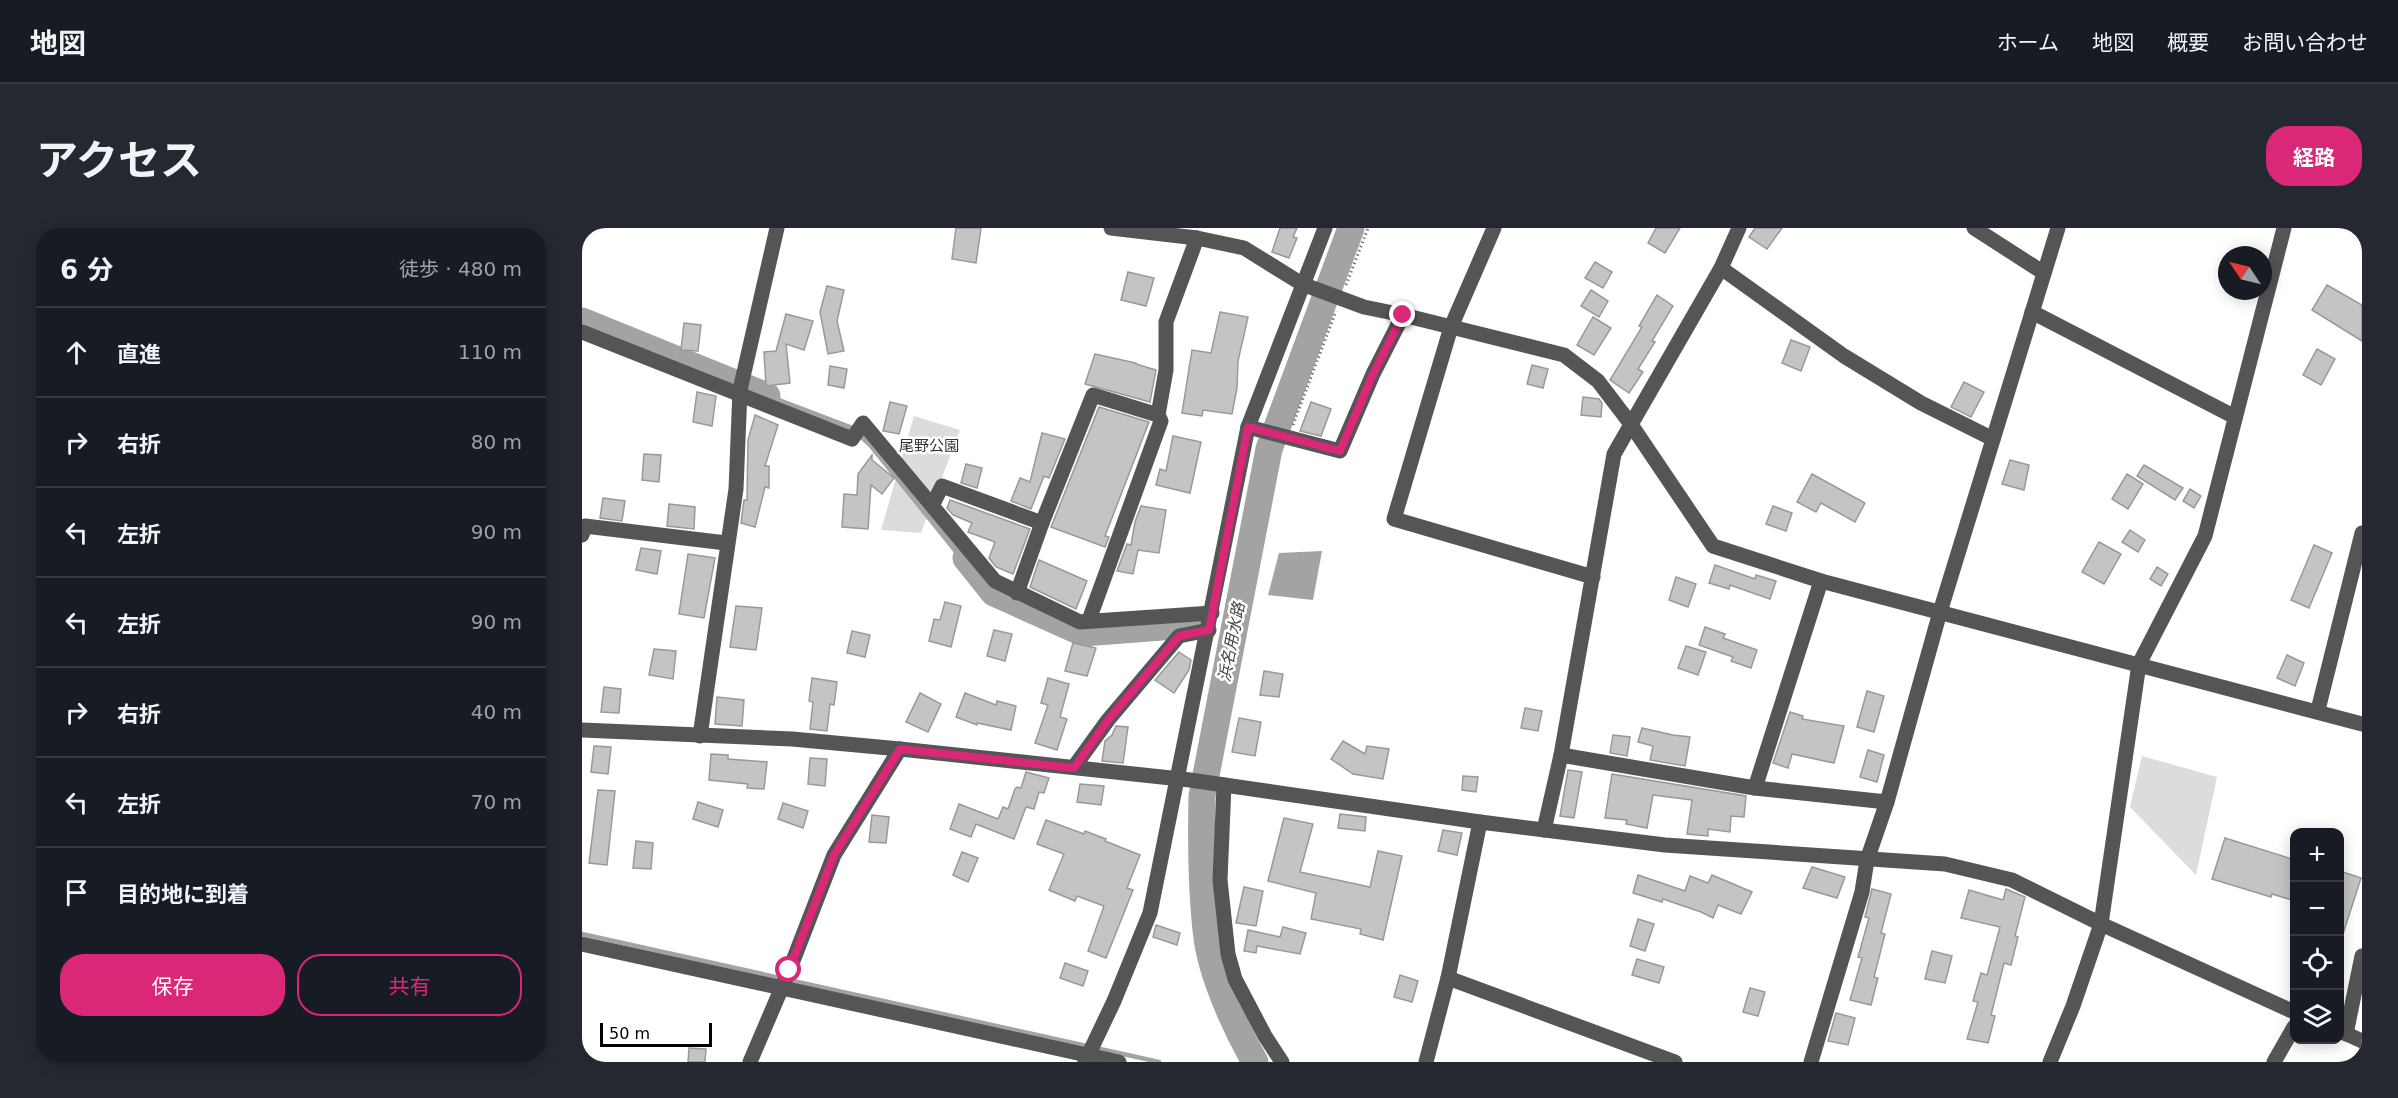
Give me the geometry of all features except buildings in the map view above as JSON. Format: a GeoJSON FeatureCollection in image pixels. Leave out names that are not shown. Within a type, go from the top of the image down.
{"type":"FeatureCollection","features":[{"type":"Feature","properties":{"kind":"street"},"geometry":{"type":"LineString","coordinates":[[700,736],[712,662],[726,543],[736,489],[741,388],[777,228]]}},
{"type":"Feature","properties":{"kind":"street"},"geometry":{"type":"LineString","coordinates":[[1112,228],[1197,238],[1244,248],[1307,286],[1340,299],[1364,307],[1564,355],[1598,381],[1630,423],[1713,546],[1821,581],[2362,723]]}},
{"type":"Feature","properties":{"kind":"street"},"geometry":{"type":"LineString","coordinates":[[1090,1052],[1150,913],[1183,779],[1212,613],[1256,429],[1307,286],[1325,228]]}},
{"type":"Feature","properties":{"kind":"street"},"geometry":{"type":"LineString","coordinates":[[1494,228],[1451,327],[1394,519],[1593,577]]}},
{"type":"Feature","properties":{"kind":"street"},"geometry":{"type":"LineString","coordinates":[[1544,830],[1561,755],[1614,454],[1720,268],[1739,228]]}},
{"type":"Feature","properties":{"kind":"street"},"geometry":{"type":"LineString","coordinates":[[1974,228],[2044,273]]}},
{"type":"Feature","properties":{"kind":"street"},"geometry":{"type":"LineString","coordinates":[[1811,1062],[1862,892],[1867,860],[1887,802],[1940,612],[2058,228]]}},
{"type":"Feature","properties":{"kind":"street"},"geometry":{"type":"LineString","coordinates":[[2050,1062],[2073,1006],[2101,924],[2139,664],[2205,536],[2284,228]]}},
{"type":"Feature","properties":{"kind":"street"},"geometry":{"type":"LineString","coordinates":[[1089,620],[1161,421],[1158,414],[1166,369],[1166,322],[1197,238]]}},
{"type":"Feature","properties":{"kind":"street"},"geometry":{"type":"LineString","coordinates":[[1720,268],[1844,356],[1921,403],[1993,439]]}},
{"type":"Feature","properties":{"kind":"street"},"geometry":{"type":"LineString","coordinates":[[2032,312],[2235,417]]}},
{"type":"Feature","properties":{"kind":"street"},"geometry":{"type":"LineString","coordinates":[[1256,429],[1340,451],[1373,374],[1403,315]]}},
{"type":"Feature","properties":{"kind":"street"},"geometry":{"type":"LineString","coordinates":[[582,332],[741,388],[852,439],[863,423],[995,581],[1080,622],[1212,613]]}},
{"type":"Feature","properties":{"kind":"street"},"geometry":{"type":"LineString","coordinates":[[1017,593],[1093,395],[1158,414]]}},
{"type":"Feature","properties":{"kind":"street"},"geometry":{"type":"LineString","coordinates":[[933,504],[942,486],[1042,523]]}},
{"type":"Feature","properties":{"kind":"street"},"geometry":{"type":"LineString","coordinates":[[582,535],[585,526],[726,543]]}},
{"type":"Feature","properties":{"kind":"street"},"geometry":{"type":"LineString","coordinates":[[2318,710],[2362,533]]}},
{"type":"Feature","properties":{"kind":"street"},"geometry":{"type":"LineString","coordinates":[[1755,788],[1821,581]]}},
{"type":"Feature","properties":{"kind":"street"},"geometry":{"type":"LineString","coordinates":[[1074,768],[1108,720],[1179,636],[1209,630]]}},
{"type":"Feature","properties":{"kind":"street"},"geometry":{"type":"LineString","coordinates":[[582,730],[792,740],[900,749],[1183,779],[1480,822],[1665,845],[1945,864],[2012,880],[2101,924],[2290,1010]]}},
{"type":"Feature","properties":{"kind":"street"},"geometry":{"type":"LineString","coordinates":[[750,1062],[834,855],[900,749]]}},
{"type":"Feature","properties":{"kind":"street"},"geometry":{"type":"LineString","coordinates":[[1561,755],[1755,788],[1887,802]]}},
{"type":"Feature","properties":{"kind":"street"},"geometry":{"type":"LineString","coordinates":[[1224,785],[1220,880],[1228,954],[1235,979],[1265,1036],[1282,1062]]}},
{"type":"Feature","properties":{"kind":"street"},"geometry":{"type":"LineString","coordinates":[[1426,1062],[1448,978],[1480,822]]}},
{"type":"Feature","properties":{"kind":"street"},"geometry":{"type":"LineString","coordinates":[[582,944],[1090,1052],[1119,1062]]}},
{"type":"Feature","properties":{"kind":"street"},"geometry":{"type":"LineString","coordinates":[[2344,1029],[2362,956]]}},
{"type":"Feature","properties":{"kind":"street"},"geometry":{"type":"LineString","coordinates":[[1448,978],[1675,1062]]}},
{"type":"Feature","properties":{"kind":"street"},"geometry":{"type":"LineString","coordinates":[[2344,1033],[2362,1041]]}},
{"type":"Feature","properties":{"kind":"street"},"geometry":{"type":"LineString","coordinates":[[2274,1062],[2290,1035]]}},
{"type":"Feature","properties":{"kind":"path"},"geometry":{"type":"LineString","coordinates":[[1288,438],[1368,228]]}},
{"type":"Feature","properties":{"kind":"green space","name":"尾野公園"},"geometry":{"type":"Polygon","coordinates":[[[914,416],[960,430],[921,533],[881,530],[914,416]]]}},
{"type":"Feature","properties":{"kind":"green space"},"geometry":{"type":"Polygon","coordinates":[[[2142,756],[2217,777],[2196,875],[2130,807],[2142,756]]]}},
{"type":"Feature","properties":{"kind":"shaded area"},"geometry":{"type":"Polygon","coordinates":[[[748,386],[872,433],[992,582],[984,590],[868,446],[852,432],[747,391],[748,386]]]}},
{"type":"Feature","properties":{"kind":"shaded area"},"geometry":{"type":"Polygon","coordinates":[[[1322,551],[1313,600],[1268,595],[1279,553],[1322,551]]]}},
{"type":"Feature","properties":{"kind":"waterway","name":"浜名用水路"},"geometry":{"type":"LineString","coordinates":[[1255,1062],[1226,1002],[1214,969],[1207,938],[1203,885],[1202,796],[1269,449],[1351,228]]}},
{"type":"Feature","properties":{"kind":"waterway"},"geometry":{"type":"LineString","coordinates":[[582,321],[767,396]]}},
{"type":"Feature","properties":{"kind":"waterway"},"geometry":{"type":"LineString","coordinates":[[966,558],[994,593],[1083,633],[1202,624]]}},
{"type":"Feature","properties":{"kind":"waterway"},"geometry":{"type":"LineString","coordinates":[[582,934],[1159,1062]]}},
{"type":"Feature","properties":{"kind":"route"},"geometry":{"type":"LineString","coordinates":[[789,970],[834,855],[900,749],[1074,768],[1108,720],[1179,636],[1209,630],[1248,427],[1340,451],[1373,374],[1403,315]]}}]}
